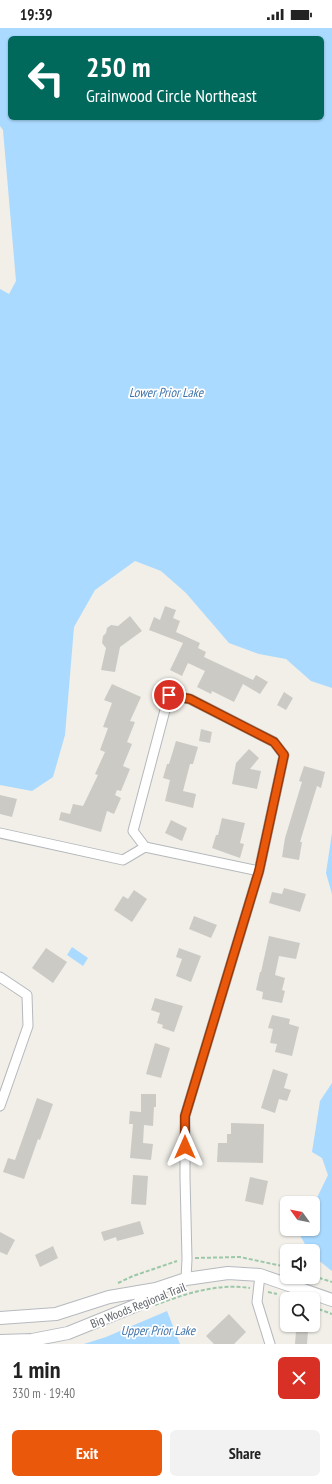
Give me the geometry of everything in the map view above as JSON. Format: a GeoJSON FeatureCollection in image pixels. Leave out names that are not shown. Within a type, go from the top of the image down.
{"type":"FeatureCollection","features":[{"type":"Feature","properties":{"kind":"main road"},"geometry":{"type":"LineString","coordinates":[[0,1318],[56,1314],[109,1297],[156,1289],[186,1279],[228,1274],[260,1276],[332,1300]]}},
{"type":"Feature","properties":{"kind":"main road"},"geometry":{"type":"LineString","coordinates":[[0,1341],[32,1340],[68,1333],[137,1305],[156,1289]]}},
{"type":"Feature","properties":{"kind":"street"},"geometry":{"type":"LineString","coordinates":[[145,848],[133,831],[169,695],[190,699],[274,742],[284,755],[259,871],[185,1116],[184,1178],[187,1259],[186,1279]]}},
{"type":"Feature","properties":{"kind":"street"},"geometry":{"type":"LineString","coordinates":[[0,833],[124,860],[145,848],[259,871]]}},
{"type":"Feature","properties":{"kind":"street"},"geometry":{"type":"LineString","coordinates":[[0,977],[27,995],[28,1026],[0,1106]]}},
{"type":"Feature","properties":{"kind":"street"},"geometry":{"type":"LineString","coordinates":[[260,1276],[257,1302],[270,1344]]}},
{"type":"Feature","properties":{"kind":"path"},"geometry":{"type":"LineString","coordinates":[[320,1278],[332,1282]]}},
{"type":"Feature","properties":{"kind":"path","name":"Big Woods Regional Trail"},"geometry":{"type":"LineString","coordinates":[[149,1308],[196,1291],[235,1286],[280,1294]]}},
{"type":"Feature","properties":{"kind":"path"},"geometry":{"type":"LineString","coordinates":[[320,1310],[332,1314]]}},
{"type":"Feature","properties":{"kind":"water","name":"Lower Prior Lake"},"geometry":{"type":"Polygon","coordinates":[[[0,28],[332,28],[332,688],[311,681],[286,659],[259,654],[229,643],[186,593],[161,571],[135,561],[95,590],[74,627],[65,735],[53,777],[32,791],[0,785],[0,289],[9,294],[16,281],[3,130],[0,126],[0,28]]]}},
{"type":"Feature","properties":{"kind":"water"},"geometry":{"type":"Polygon","coordinates":[[[332,833],[332,894],[326,873],[332,833]]]}},
{"type":"Feature","properties":{"kind":"water"},"geometry":{"type":"Polygon","coordinates":[[[72,947],[88,958],[83,966],[67,955],[72,947]]]}},
{"type":"Feature","properties":{"kind":"water"},"geometry":{"type":"Polygon","coordinates":[[[332,1083],[332,1271],[320,1262],[320,1244],[305,1244],[300,1236],[320,1236],[320,1196],[318,1196],[328,1175],[322,1158],[312,1152],[320,1101],[332,1083]]]}},
{"type":"Feature","properties":{"kind":"water","name":"Upper Prior Lake"},"geometry":{"type":"Polygon","coordinates":[[[167,1311],[180,1344],[84,1344],[106,1337],[167,1311]]]}},
{"type":"Feature","properties":{"kind":"building"},"geometry":{"type":"Polygon","coordinates":[[[165,606],[176,610],[173,618],[180,621],[176,632],[200,643],[198,648],[206,652],[204,657],[253,680],[256,675],[268,682],[260,694],[243,684],[234,702],[212,691],[211,694],[197,687],[205,671],[188,663],[182,676],[170,670],[183,643],[149,630],[154,617],[160,620],[165,606]]]}},
{"type":"Feature","properties":{"kind":"building"},"geometry":{"type":"Polygon","coordinates":[[[130,616],[142,631],[120,647],[115,672],[101,670],[106,648],[102,643],[103,636],[106,633],[107,628],[111,625],[118,626],[130,616]]]}},
{"type":"Feature","properties":{"kind":"building"},"geometry":{"type":"Polygon","coordinates":[[[112,684],[141,697],[130,721],[135,722],[127,742],[132,744],[123,766],[130,769],[121,791],[117,790],[115,795],[121,798],[114,814],[107,811],[101,832],[59,820],[61,812],[70,814],[73,804],[83,806],[98,775],[95,774],[105,752],[100,750],[108,728],[103,727],[112,703],[104,700],[112,684]]]}},
{"type":"Feature","properties":{"kind":"building"},"geometry":{"type":"Polygon","coordinates":[[[284,692],[293,698],[286,710],[277,705],[284,692]]]}},
{"type":"Feature","properties":{"kind":"building"},"geometry":{"type":"Polygon","coordinates":[[[201,729],[212,732],[210,743],[199,741],[201,729]]]}},
{"type":"Feature","properties":{"kind":"building"},"geometry":{"type":"Polygon","coordinates":[[[176,741],[198,747],[193,764],[190,764],[183,791],[196,794],[193,808],[165,801],[170,780],[163,778],[176,741]]]}},
{"type":"Feature","properties":{"kind":"building"},"geometry":{"type":"Polygon","coordinates":[[[249,749],[259,758],[250,769],[261,771],[257,789],[232,784],[236,763],[249,749]]]}},
{"type":"Feature","properties":{"kind":"building"},"geometry":{"type":"Polygon","coordinates":[[[304,766],[325,772],[321,788],[317,786],[300,842],[302,842],[299,860],[282,857],[285,838],[302,782],[299,781],[304,766]]]}},
{"type":"Feature","properties":{"kind":"building"},"geometry":{"type":"Polygon","coordinates":[[[0,795],[17,799],[12,817],[0,814],[0,795]]]}},
{"type":"Feature","properties":{"kind":"building"},"geometry":{"type":"Polygon","coordinates":[[[222,818],[245,823],[240,843],[244,844],[240,858],[212,848],[216,835],[218,835],[222,818]]]}},
{"type":"Feature","properties":{"kind":"building"},"geometry":{"type":"Polygon","coordinates":[[[171,820],[187,828],[182,841],[165,833],[171,820]]]}},
{"type":"Feature","properties":{"kind":"building"},"geometry":{"type":"Polygon","coordinates":[[[284,888],[306,894],[300,912],[269,903],[272,892],[282,894],[284,888]]]}},
{"type":"Feature","properties":{"kind":"building"},"geometry":{"type":"Polygon","coordinates":[[[134,890],[147,899],[132,922],[114,910],[123,896],[128,899],[134,890]]]}},
{"type":"Feature","properties":{"kind":"building"},"geometry":{"type":"Polygon","coordinates":[[[194,916],[217,925],[211,938],[189,929],[194,916]]]}},
{"type":"Feature","properties":{"kind":"building"},"geometry":{"type":"Polygon","coordinates":[[[269,936],[300,943],[296,959],[279,956],[275,975],[285,978],[282,990],[285,991],[282,1003],[262,999],[263,992],[256,990],[269,936]]]}},
{"type":"Feature","properties":{"kind":"building"},"geometry":{"type":"Polygon","coordinates":[[[46,948],[67,962],[53,983],[32,968],[46,948]]]}},
{"type":"Feature","properties":{"kind":"building"},"geometry":{"type":"Polygon","coordinates":[[[179,948],[201,956],[191,982],[176,976],[182,959],[176,957],[179,948]]]}},
{"type":"Feature","properties":{"kind":"building"},"geometry":{"type":"Polygon","coordinates":[[[155,998],[183,1006],[174,1032],[162,1028],[163,1025],[157,1023],[160,1013],[151,1010],[155,998]]]}},
{"type":"Feature","properties":{"kind":"building"},"geometry":{"type":"Polygon","coordinates":[[[272,1015],[290,1019],[289,1024],[299,1027],[292,1056],[275,1052],[277,1044],[270,1043],[273,1029],[268,1028],[272,1015]]]}},
{"type":"Feature","properties":{"kind":"building"},"geometry":{"type":"Polygon","coordinates":[[[155,1043],[170,1048],[161,1078],[146,1074],[155,1043]]]}},
{"type":"Feature","properties":{"kind":"building"},"geometry":{"type":"Polygon","coordinates":[[[273,1069],[288,1074],[284,1088],[291,1090],[287,1101],[279,1099],[275,1113],[261,1108],[273,1069]]]}},
{"type":"Feature","properties":{"kind":"building"},"geometry":{"type":"Polygon","coordinates":[[[141,1094],[156,1094],[156,1107],[154,1107],[153,1126],[144,1125],[143,1143],[153,1144],[151,1160],[130,1158],[133,1124],[129,1124],[130,1111],[141,1112],[141,1094]]]}},
{"type":"Feature","properties":{"kind":"building"},"geometry":{"type":"Polygon","coordinates":[[[37,1098],[53,1104],[40,1140],[38,1139],[24,1179],[3,1172],[8,1158],[15,1160],[37,1098]]]}},
{"type":"Feature","properties":{"kind":"building"},"geometry":{"type":"Polygon","coordinates":[[[231,1123],[264,1124],[263,1163],[217,1162],[218,1143],[227,1143],[227,1134],[231,1134],[231,1123]]]}},
{"type":"Feature","properties":{"kind":"building"},"geometry":{"type":"Polygon","coordinates":[[[133,1175],[148,1176],[146,1205],[131,1204],[133,1175]]]}},
{"type":"Feature","properties":{"kind":"building"},"geometry":{"type":"Polygon","coordinates":[[[250,1177],[268,1181],[263,1205],[245,1201],[250,1177]]]}},
{"type":"Feature","properties":{"kind":"building"},"geometry":{"type":"Polygon","coordinates":[[[140,1221],[144,1234],[117,1241],[116,1237],[104,1241],[101,1232],[140,1221]]]}},
{"type":"Feature","properties":{"kind":"building"},"geometry":{"type":"Polygon","coordinates":[[[0,1232],[15,1240],[7,1255],[0,1252],[0,1232]]]}},
{"type":"Feature","properties":{"kind":"building"},"geometry":{"type":"Polygon","coordinates":[[[53,1246],[58,1258],[40,1267],[35,1255],[53,1246]]]}},
{"type":"Feature","properties":{"kind":"building"},"geometry":{"type":"Polygon","coordinates":[[[229,1314],[246,1332],[234,1344],[214,1344],[206,1336],[229,1314]]]}},
{"type":"Feature","properties":{"kind":"building"},"geometry":{"type":"Polygon","coordinates":[[[296,1332],[308,1332],[307,1344],[295,1344],[296,1332]]]}},
{"type":"Feature","properties":{"kind":"route"},"geometry":{"type":"LineString","coordinates":[[169,695],[190,699],[274,742],[284,755],[259,871],[185,1116],[185,1147]]}}]}
